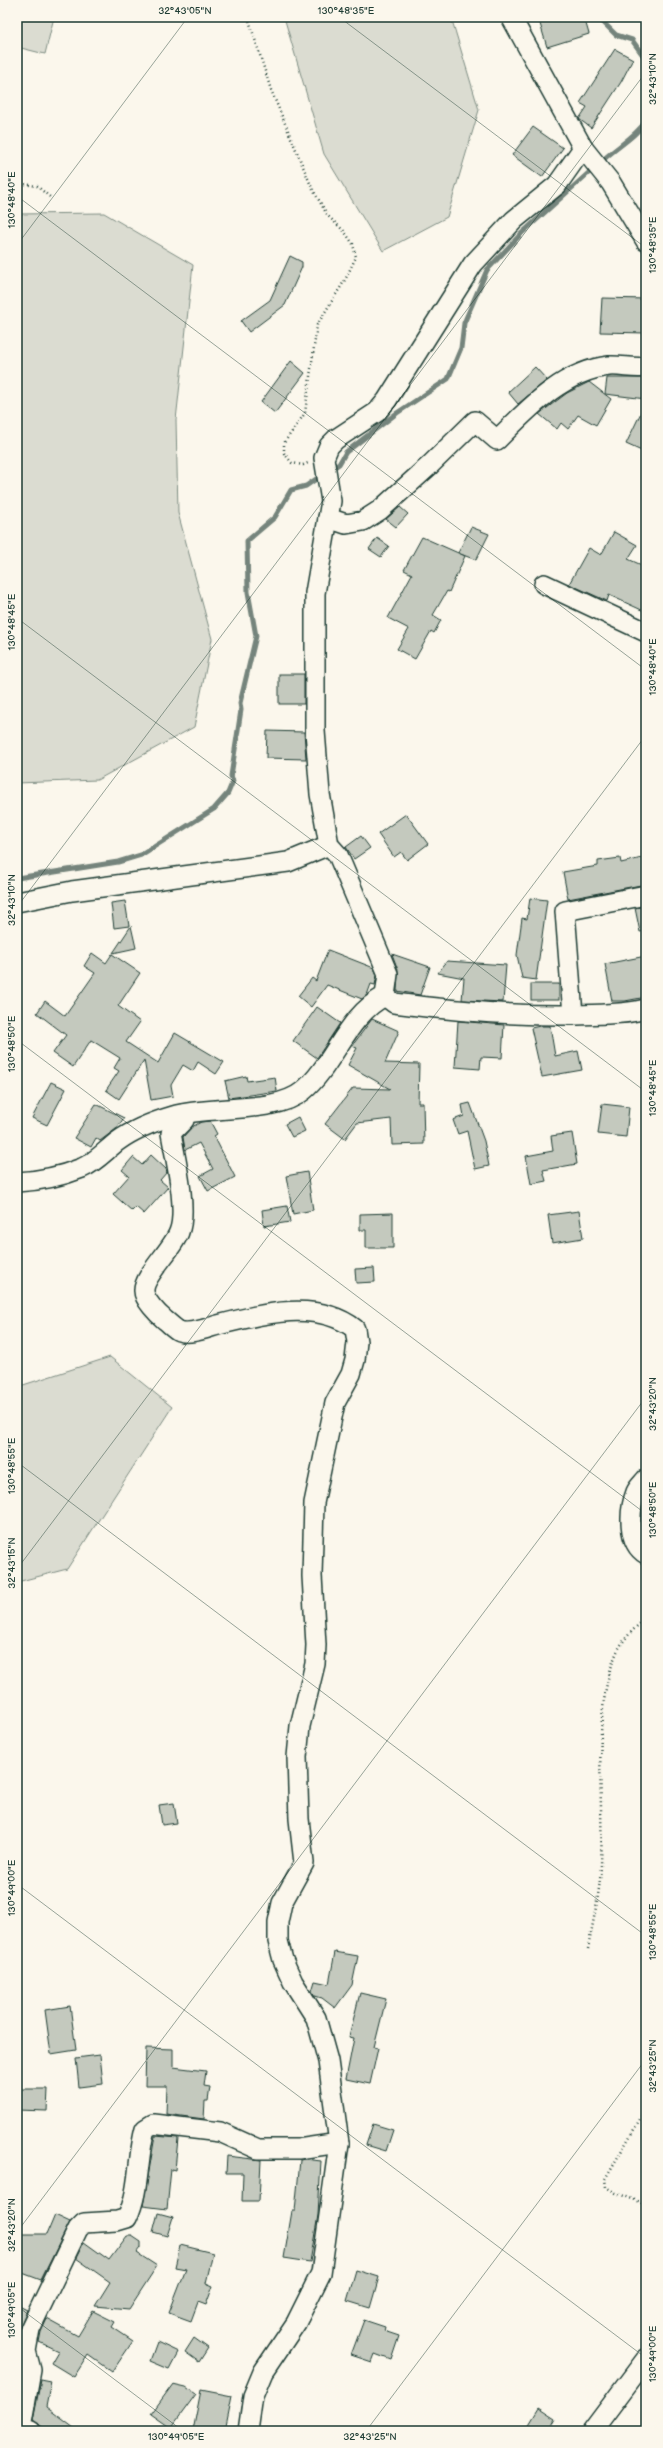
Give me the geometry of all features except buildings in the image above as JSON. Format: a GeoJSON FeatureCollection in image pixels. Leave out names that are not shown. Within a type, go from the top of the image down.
{"type":"FeatureCollection","features":[{"type":"Feature","properties":{"kind":"street"},"geometry":{"type":"LineString","coordinates":[[511,17],[586,151],[611,183],[646,241]]}},
{"type":"Feature","properties":{"kind":"street"},"geometry":{"type":"LineString","coordinates":[[385,996],[388,974],[338,855],[329,845],[320,794],[315,731],[315,593],[328,518],[330,486],[324,460],[329,446],[336,439],[377,412],[387,400],[473,264],[509,224],[557,185],[586,151]]}},
{"type":"Feature","properties":{"kind":"street"},"geometry":{"type":"LineString","coordinates":[[328,518],[346,524],[363,522],[380,510],[430,465],[475,421],[497,440],[526,412],[567,379],[583,372],[610,366],[646,367]]}},
{"type":"Feature","properties":{"kind":"street"},"geometry":{"type":"LineString","coordinates":[[544,584],[646,632]]}},
{"type":"Feature","properties":{"kind":"street"},"geometry":{"type":"LineString","coordinates":[[17,902],[72,891],[288,862],[329,845]]}},
{"type":"Feature","properties":{"kind":"street"},"geometry":{"type":"LineString","coordinates":[[573,1015],[565,911],[646,895]]}},
{"type":"Feature","properties":{"kind":"street"},"geometry":{"type":"LineString","coordinates":[[385,996],[394,1004],[467,1012],[573,1015],[628,1014],[646,1009]]}},
{"type":"Feature","properties":{"kind":"street"},"geometry":{"type":"LineString","coordinates":[[17,1182],[29,1181],[82,1167],[120,1140],[149,1125],[183,1114],[203,1109],[275,1104],[290,1100],[303,1091],[315,1078],[358,1018],[374,1002],[385,996]]}},
{"type":"Feature","properties":{"kind":"street"},"geometry":{"type":"LineString","coordinates":[[183,1114],[184,1120],[171,1133],[182,1203],[180,1230],[174,1245],[147,1278],[144,1291],[148,1301],[162,1317],[180,1331],[197,1331],[256,1315],[284,1312],[314,1313],[342,1319],[355,1329],[357,1342],[351,1374],[335,1403],[314,1503],[312,1576],[316,1651],[315,1664],[300,1726],[297,1757],[299,1819],[304,1863],[282,1903],[278,1922],[278,1941],[283,1960],[293,1982],[316,2018],[328,2061],[339,2143],[321,2273],[296,2323],[263,2372],[253,2396],[248,2431]]}},
{"type":"Feature","properties":{"kind":"street"},"geometry":{"type":"LineString","coordinates":[[646,1479],[637,1490],[631,1515],[633,1535],[642,1551],[646,1554]]}},
{"type":"Feature","properties":{"kind":"street"},"geometry":{"type":"LineString","coordinates":[[31,2431],[21,2427],[31,2370],[26,2351],[30,2329],[78,2229],[84,2223],[117,2221],[127,2218],[134,2192],[145,2129],[154,2124],[220,2132],[258,2149],[298,2149],[339,2143]]}},
{"type":"Feature","properties":{"kind":"street"},"geometry":{"type":"LineString","coordinates":[[592,2431],[646,2360]]}},
{"type":"Feature","properties":{"kind":"path"},"geometry":{"type":"LineString","coordinates":[[248,17],[271,90],[312,188],[328,216],[344,231],[353,244],[356,257],[345,280],[317,325],[305,413],[284,443],[284,453],[292,463],[303,465],[324,460]]}},
{"type":"Feature","properties":{"kind":"path"},"geometry":{"type":"LineString","coordinates":[[17,183],[37,186],[51,198]]}},
{"type":"Feature","properties":{"kind":"path"},"geometry":{"type":"LineString","coordinates":[[588,1949],[601,1865],[601,1758],[604,1706],[609,1674],[617,1651],[628,1634],[646,1617]]}},
{"type":"Feature","properties":{"kind":"path"},"geometry":{"type":"LineString","coordinates":[[646,2109],[605,2179],[606,2187],[616,2193],[646,2204]]}},
{"type":"Feature","properties":{"kind":"shaded area"},"geometry":{"type":"Polygon","coordinates":[[[17,17],[54,17],[45,54],[17,47],[17,17]]]}},
{"type":"Feature","properties":{"kind":"shaded area"},"geometry":{"type":"Polygon","coordinates":[[[284,17],[451,17],[479,110],[447,217],[383,251],[324,154],[284,17]]]}},
{"type":"Feature","properties":{"kind":"shaded area"},"geometry":{"type":"Polygon","coordinates":[[[104,213],[193,265],[176,420],[178,513],[212,639],[194,727],[97,780],[17,783],[17,214],[104,213]]]}},
{"type":"Feature","properties":{"kind":"shaded area"},"geometry":{"type":"Polygon","coordinates":[[[110,1357],[172,1407],[67,1569],[17,1582],[17,1387],[110,1357]]]}},
{"type":"Feature","properties":{"kind":"waterway"},"geometry":{"type":"LineString","coordinates":[[598,17],[616,35],[632,40],[645,58],[646,91]]}},
{"type":"Feature","properties":{"kind":"waterway"},"geometry":{"type":"LineString","coordinates":[[600,163],[636,133],[646,121]]}},
{"type":"Feature","properties":{"kind":"waterway"},"geometry":{"type":"LineString","coordinates":[[329,471],[339,464],[346,452],[397,413],[448,379],[461,348],[464,323],[487,270],[522,233],[594,168]]}},
{"type":"Feature","properties":{"kind":"waterway"},"geometry":{"type":"LineString","coordinates":[[17,878],[118,862],[141,855],[214,809],[228,793],[233,781],[231,776],[241,710],[240,703],[256,636],[248,592],[247,541],[275,517],[291,490],[306,486],[322,475]]}}]}
